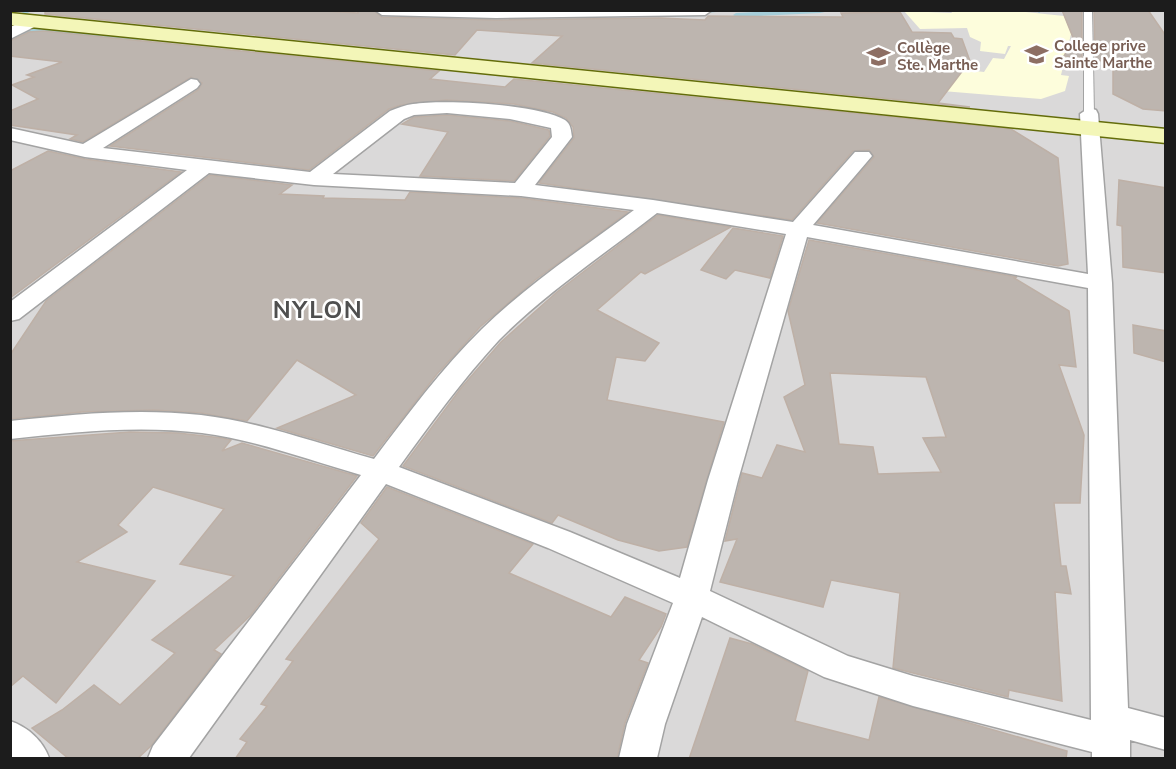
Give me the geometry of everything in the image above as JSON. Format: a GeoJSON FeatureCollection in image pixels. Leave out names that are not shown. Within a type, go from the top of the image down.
{"type":"FeatureCollection","features":[{"type":"Feature","properties":{"kind":"main road"},"geometry":{"type":"LineString","coordinates":[[31,17],[1089,121],[1166,122]]}},
{"type":"Feature","properties":{"kind":"main road"},"geometry":{"type":"LineString","coordinates":[[1089,121],[1166,136]]}},
{"type":"Feature","properties":{"kind":"street"},"geometry":{"type":"LineString","coordinates":[[382,10],[496,13],[705,10]]}},
{"type":"Feature","properties":{"kind":"street"},"geometry":{"type":"LineString","coordinates":[[10,34],[31,17]]}},
{"type":"Feature","properties":{"kind":"street"},"geometry":{"type":"LineString","coordinates":[[85,151],[191,84]]}},
{"type":"Feature","properties":{"kind":"street"},"geometry":{"type":"LineString","coordinates":[[314,179],[397,115],[412,109],[437,108],[532,117],[560,125],[562,137],[521,190]]}},
{"type":"Feature","properties":{"kind":"street"},"geometry":{"type":"LineString","coordinates":[[1089,121],[1100,283],[1111,739]]}},
{"type":"Feature","properties":{"kind":"street"},"geometry":{"type":"LineString","coordinates":[[14,138],[85,151],[314,179],[521,190],[653,206],[798,229],[1100,283]]}},
{"type":"Feature","properties":{"kind":"street"},"geometry":{"type":"LineString","coordinates":[[638,759],[646,724],[692,597],[723,480],[798,229],[862,156]]}},
{"type":"Feature","properties":{"kind":"street"},"geometry":{"type":"LineString","coordinates":[[10,314],[204,167]]}},
{"type":"Feature","properties":{"kind":"street"},"geometry":{"type":"LineString","coordinates":[[167,759],[441,389],[492,333],[561,275],[653,206]]}},
{"type":"Feature","properties":{"kind":"street"},"geometry":{"type":"LineString","coordinates":[[10,430],[77,423],[148,420],[202,424],[246,432],[382,471],[559,540],[692,597],[837,667],[913,691],[1111,739],[1166,734]]}},
{"type":"Feature","properties":{"kind":"street"},"geometry":{"type":"LineString","coordinates":[[10,737],[30,759]]}},
{"type":"Feature","properties":{"kind":"lane"},"geometry":{"type":"LineString","coordinates":[[1088,10],[1089,121]]}},
{"type":"Feature","properties":{"kind":"shaded area","name":"College prive Sainte Marthe"},"geometry":{"type":"Polygon","coordinates":[[[950,10],[1005,10],[1064,16],[1068,26],[1073,26],[1061,75],[1069,76],[1065,91],[1041,99],[918,89],[918,64],[984,72],[993,58],[1004,59],[1011,46],[1008,46],[1005,54],[980,51],[981,42],[970,37],[967,28],[920,29],[904,11],[952,13],[950,10]]]}},
{"type":"Feature","properties":{"kind":"shaded area"},"geometry":{"type":"Polygon","coordinates":[[[11,11],[1165,11],[1165,758],[11,758],[11,11]]]}},
{"type":"Feature","properties":{"kind":"building"},"geometry":{"type":"Polygon","coordinates":[[[45,10],[306,10],[358,13],[358,10],[373,10],[382,17],[496,20],[660,18],[705,20],[708,16],[843,17],[841,13],[900,12],[912,32],[951,33],[954,38],[962,39],[970,61],[938,103],[970,107],[532,63],[562,36],[477,30],[455,55],[45,14],[45,10]]]}},
{"type":"Feature","properties":{"kind":"building"},"geometry":{"type":"Polygon","coordinates":[[[1062,10],[1082,10],[1082,58],[1064,56],[1074,40],[1062,10]]]}},
{"type":"Feature","properties":{"kind":"building"},"geometry":{"type":"Polygon","coordinates":[[[1094,10],[1148,10],[1166,36],[1166,111],[1143,109],[1113,94],[1113,62],[1095,60],[1094,10]]]}},
{"type":"Feature","properties":{"kind":"building"},"geometry":{"type":"Polygon","coordinates":[[[44,31],[439,71],[430,79],[505,87],[514,79],[1011,129],[1058,158],[1068,264],[1058,266],[817,223],[874,157],[869,150],[853,151],[792,220],[539,183],[574,138],[573,127],[566,118],[553,112],[514,104],[446,100],[401,105],[389,109],[309,170],[110,146],[198,90],[202,83],[191,77],[83,142],[70,139],[77,135],[10,125],[10,111],[38,99],[12,85],[34,77],[27,75],[62,62],[10,56],[10,41],[29,32],[44,31]]]}},
{"type":"Feature","properties":{"kind":"building"},"geometry":{"type":"Polygon","coordinates":[[[447,115],[510,121],[549,130],[550,136],[514,181],[420,176],[448,132],[402,124],[414,117],[447,115]]]}},
{"type":"Feature","properties":{"kind":"building"},"geometry":{"type":"Polygon","coordinates":[[[48,151],[85,159],[181,172],[10,298],[10,171],[48,151]]]}},
{"type":"Feature","properties":{"kind":"building"},"geometry":{"type":"Polygon","coordinates":[[[210,175],[292,185],[280,194],[324,196],[323,198],[405,200],[410,192],[521,198],[628,212],[535,280],[480,327],[437,374],[373,456],[277,428],[356,395],[297,360],[247,421],[201,413],[154,410],[82,412],[10,419],[10,355],[46,301],[210,175]]]}},
{"type":"Feature","properties":{"kind":"building"},"geometry":{"type":"Polygon","coordinates":[[[1119,180],[1166,188],[1166,273],[1123,267],[1122,226],[1117,225],[1119,180]]]}},
{"type":"Feature","properties":{"kind":"building"},"geometry":{"type":"Polygon","coordinates":[[[658,215],[731,227],[645,274],[641,272],[597,310],[659,343],[645,361],[616,357],[607,400],[724,422],[687,547],[659,551],[618,540],[558,515],[552,523],[403,466],[461,388],[501,342],[557,292],[658,215]]]}},
{"type":"Feature","properties":{"kind":"building"},"geometry":{"type":"Polygon","coordinates":[[[733,228],[783,236],[770,278],[735,270],[726,279],[701,270],[733,228]]]}},
{"type":"Feature","properties":{"kind":"building"},"geometry":{"type":"Polygon","coordinates":[[[809,240],[1017,277],[1014,278],[1069,311],[1076,367],[1059,365],[1084,435],[1080,503],[1054,503],[1061,566],[1066,566],[1071,594],[1055,592],[1062,701],[1009,690],[1008,697],[893,668],[900,593],[831,580],[823,607],[720,582],[737,539],[725,541],[742,473],[762,478],[777,445],[805,452],[784,397],[805,385],[788,311],[809,240]],[[830,373],[839,444],[873,447],[878,474],[941,472],[923,438],[946,437],[926,377],[830,373]]]}},
{"type":"Feature","properties":{"kind":"building"},"geometry":{"type":"Polygon","coordinates":[[[1133,325],[1166,331],[1166,362],[1134,353],[1133,325]]]}},
{"type":"Feature","properties":{"kind":"building"},"geometry":{"type":"Polygon","coordinates":[[[130,432],[178,433],[222,438],[231,440],[222,451],[242,443],[357,476],[250,616],[214,650],[221,654],[151,746],[137,759],[69,759],[32,728],[62,710],[94,685],[120,705],[175,653],[152,640],[234,576],[180,564],[224,509],[153,487],[118,525],[127,532],[77,562],[155,581],[56,703],[23,676],[10,687],[10,441],[130,432]]]}},
{"type":"Feature","properties":{"kind":"building"},"geometry":{"type":"Polygon","coordinates":[[[387,487],[533,544],[509,573],[611,617],[625,597],[666,614],[661,627],[639,660],[648,663],[625,723],[617,759],[235,759],[247,742],[240,739],[267,706],[261,704],[293,661],[286,659],[379,539],[361,523],[387,487]]]}},
{"type":"Feature","properties":{"kind":"building"},"geometry":{"type":"Polygon","coordinates":[[[730,638],[752,644],[808,671],[795,721],[869,740],[879,697],[1067,751],[1066,759],[689,759],[730,638]]]}},
{"type":"Feature","properties":{"kind":"waterway"},"geometry":{"type":"LineString","coordinates":[[15,20],[30,10]]}},
{"type":"Feature","properties":{"kind":"waterway"},"geometry":{"type":"LineString","coordinates":[[707,11],[732,10]]}},
{"type":"Feature","properties":{"kind":"waterway"},"geometry":{"type":"LineString","coordinates":[[820,11],[832,10]]}},
{"type":"Feature","properties":{"kind":"waterway"},"geometry":{"type":"LineString","coordinates":[[791,12],[816,11]]}},
{"type":"Feature","properties":{"kind":"waterway"},"geometry":{"type":"LineString","coordinates":[[736,15],[788,12]]}},
{"type":"Feature","properties":{"kind":"waterway"},"geometry":{"type":"LineString","coordinates":[[670,15],[701,15]]}},
{"type":"Feature","properties":{"kind":"waterway"},"geometry":{"type":"LineString","coordinates":[[16,33],[41,30],[136,40]]}},
{"type":"Feature","properties":{"kind":"place","name":"College prive Sainte Marthe"},"geometry":{"type":"Point","coordinates":[1036,55]}},
{"type":"Feature","properties":{"kind":"place","name":"Collège Ste. Marthe"},"geometry":{"type":"Point","coordinates":[879,57]}},
{"type":"Feature","properties":{"kind":"district","name":"NYLON"},"geometry":{"type":"Point","coordinates":[318,310]}}]}
